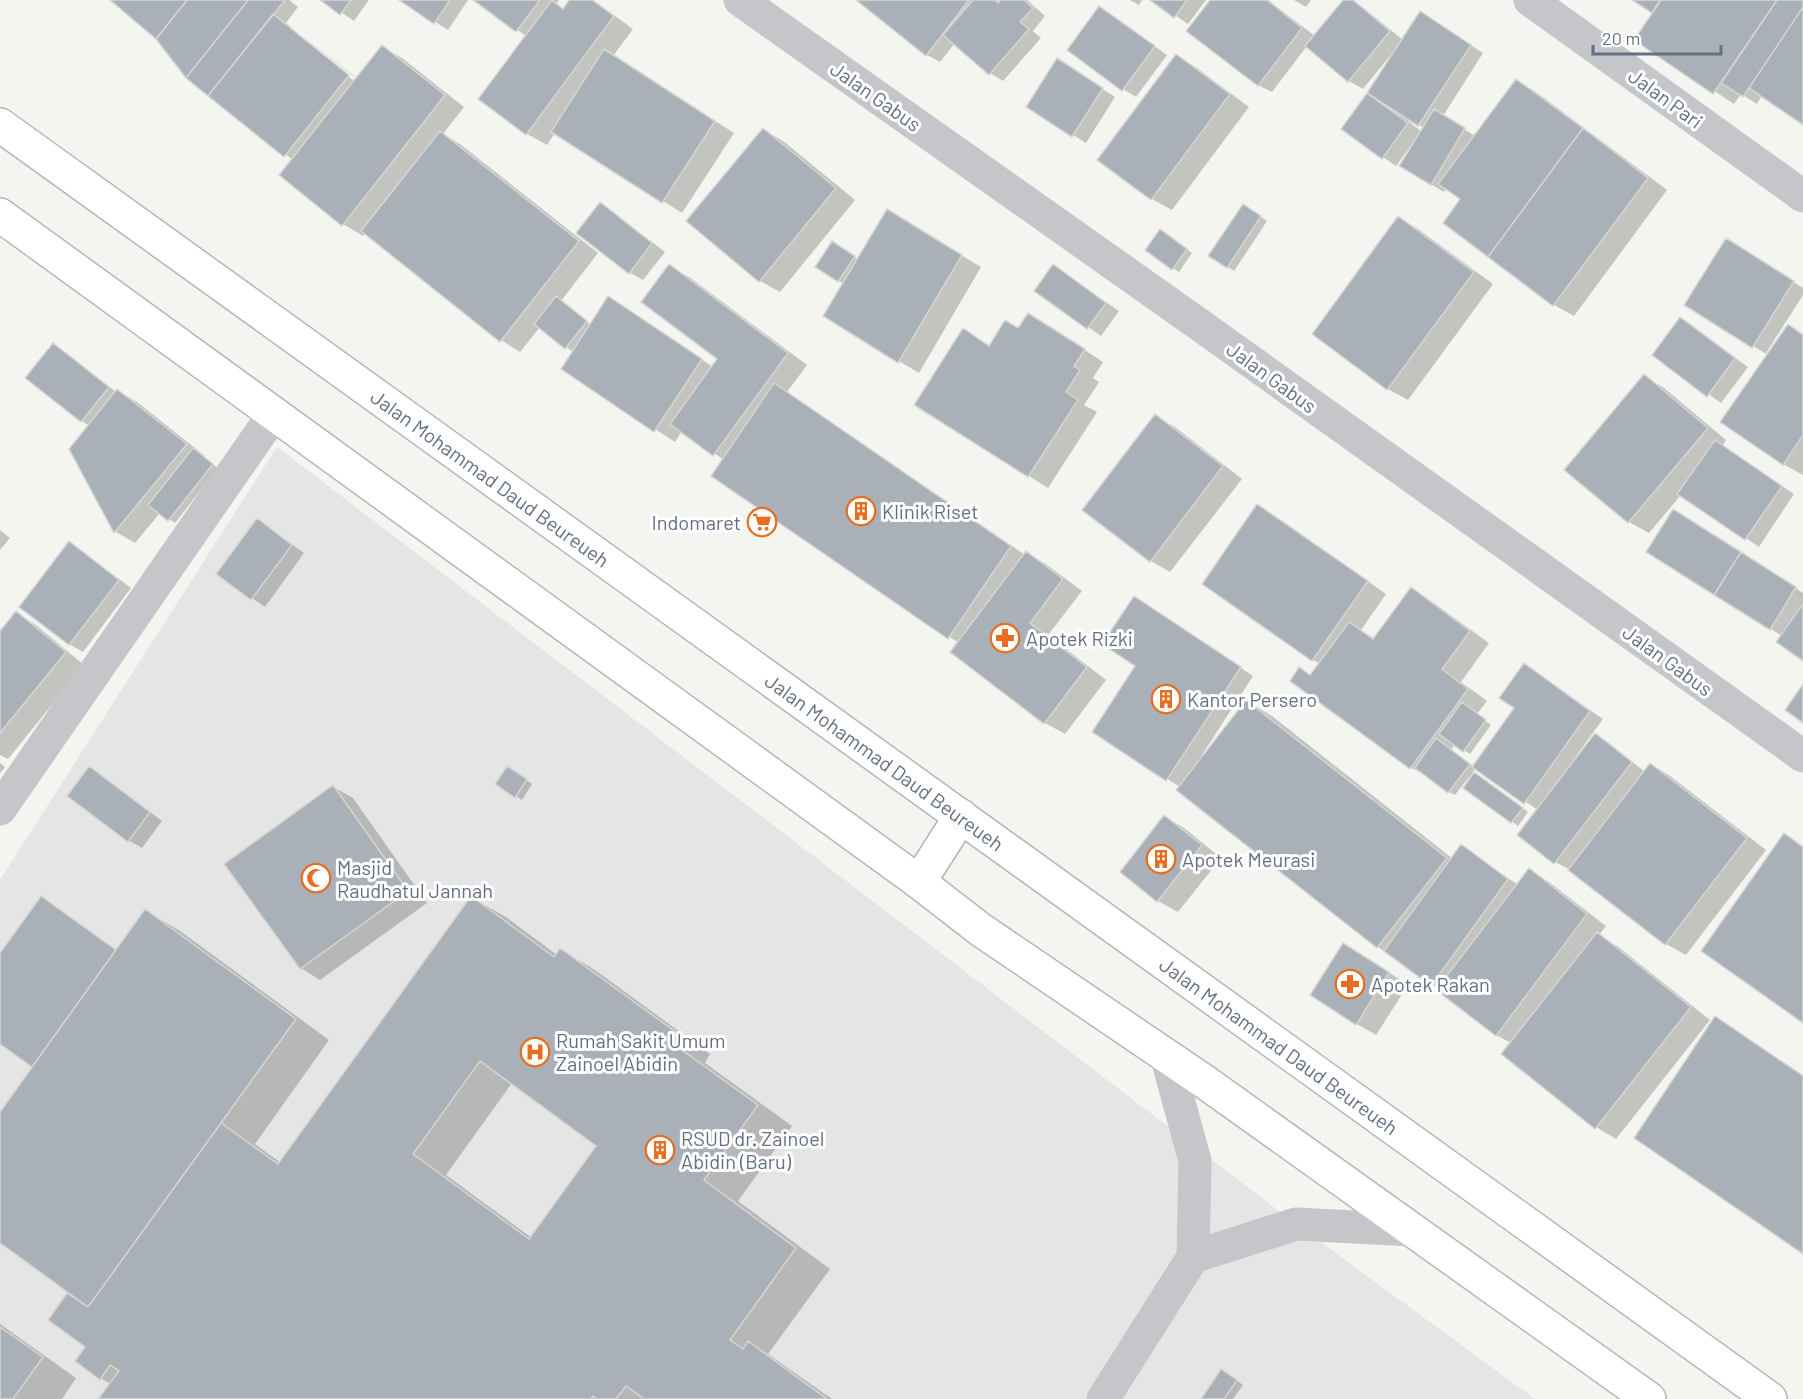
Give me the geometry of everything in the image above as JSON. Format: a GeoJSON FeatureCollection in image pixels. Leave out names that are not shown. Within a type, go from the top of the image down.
{"type":"FeatureCollection","features":[{"type":"Feature","properties":{"kind":"highway","name":"Jalan Mohammad Daud Beureueh"},"geometry":{"type":"LineString","coordinates":[[0,125],[1770,1399]]}},
{"type":"Feature","properties":{"kind":"highway"},"geometry":{"type":"LineString","coordinates":[[0,215],[919,882],[981,930],[1166,1054],[1649,1399]]}},
{"type":"Feature","properties":{"kind":"highway"},"geometry":{"type":"LineString","coordinates":[[919,882],[960,816]]}},
{"type":"Feature","properties":{"kind":"street","name":"Jalan Gabus"},"geometry":{"type":"LineString","coordinates":[[740,0],[774,10],[1190,318],[1803,756]]}},
{"type":"Feature","properties":{"kind":"street","name":"Jalan Pari"},"geometry":{"type":"LineString","coordinates":[[1530,0],[1803,196]]}},
{"type":"Feature","properties":{"kind":"street"},"geometry":{"type":"LineString","coordinates":[[0,809],[273,415]]}},
{"type":"Feature","properties":{"kind":"street"},"geometry":{"type":"LineString","coordinates":[[1103,1399],[1193,1257],[1196,1161],[1166,1054]]}},
{"type":"Feature","properties":{"kind":"street"},"geometry":{"type":"LineString","coordinates":[[1193,1257],[1296,1224],[1413,1230]]}},
{"type":"Feature","properties":{"kind":"shaded area","name":"Rumah Sakit Umum Zainoel Abidin"},"geometry":{"type":"Polygon","coordinates":[[[277,447],[1296,1224],[1535,1399],[0,1399],[0,880],[277,447]]]}},
{"type":"Feature","properties":{"kind":"building"},"geometry":{"type":"Polygon","coordinates":[[[110,0],[187,0],[156,39],[110,0]]]}},
{"type":"Feature","properties":{"kind":"building"},"geometry":{"type":"Polygon","coordinates":[[[187,0],[248,0],[186,78],[156,39],[187,0]]]}},
{"type":"Feature","properties":{"kind":"building"},"geometry":{"type":"Polygon","coordinates":[[[248,0],[285,0],[208,96],[186,78],[248,0]]]}},
{"type":"Feature","properties":{"kind":"building"},"geometry":{"type":"Polygon","coordinates":[[[320,0],[351,0],[340,15],[320,0]]]}},
{"type":"Feature","properties":{"kind":"building"},"geometry":{"type":"Polygon","coordinates":[[[399,0],[450,0],[434,24],[399,0]]]}},
{"type":"Feature","properties":{"kind":"building"},"geometry":{"type":"Polygon","coordinates":[[[473,0],[540,0],[516,32],[473,0]]]}},
{"type":"Feature","properties":{"kind":"building"},"geometry":{"type":"Polygon","coordinates":[[[552,0],[563,9],[569,0],[592,0],[614,16],[526,135],[478,99],[552,0]]]}},
{"type":"Feature","properties":{"kind":"building"},"geometry":{"type":"Polygon","coordinates":[[[856,0],[969,0],[926,56],[856,0]]]}},
{"type":"Feature","properties":{"kind":"building"},"geometry":{"type":"Polygon","coordinates":[[[973,0],[994,0],[998,3],[1000,0],[1024,0],[1033,8],[1020,22],[1029,29],[989,75],[943,35],[973,0]]]}},
{"type":"Feature","properties":{"kind":"building"},"geometry":{"type":"Polygon","coordinates":[[[1150,0],[1187,0],[1174,18],[1150,0]]]}},
{"type":"Feature","properties":{"kind":"building"},"geometry":{"type":"Polygon","coordinates":[[[1210,0],[1267,0],[1302,28],[1258,86],[1186,31],[1210,0]]]}},
{"type":"Feature","properties":{"kind":"building"},"geometry":{"type":"Polygon","coordinates":[[[1343,0],[1353,0],[1390,31],[1348,82],[1305,46],[1343,0]]]}},
{"type":"Feature","properties":{"kind":"building"},"geometry":{"type":"Polygon","coordinates":[[[1632,0],[1660,0],[1652,13],[1632,0]]]}},
{"type":"Feature","properties":{"kind":"building"},"geometry":{"type":"Polygon","coordinates":[[[1661,0],[1777,0],[1713,94],[1634,40],[1661,0]]]}},
{"type":"Feature","properties":{"kind":"building"},"geometry":{"type":"Polygon","coordinates":[[[1777,0],[1803,0],[1803,7],[1743,97],[1721,83],[1777,0]]]}},
{"type":"Feature","properties":{"kind":"building"},"geometry":{"type":"Polygon","coordinates":[[[1099,6],[1155,46],[1122,91],[1067,50],[1099,6]]]}},
{"type":"Feature","properties":{"kind":"building"},"geometry":{"type":"Polygon","coordinates":[[[1803,7],[1803,125],[1749,88],[1803,7]]]}},
{"type":"Feature","properties":{"kind":"building"},"geometry":{"type":"Polygon","coordinates":[[[1420,11],[1471,45],[1418,126],[1367,93],[1420,11]]]}},
{"type":"Feature","properties":{"kind":"building"},"geometry":{"type":"Polygon","coordinates":[[[273,14],[349,75],[284,157],[208,96],[273,14]]]}},
{"type":"Feature","properties":{"kind":"building"},"geometry":{"type":"Polygon","coordinates":[[[382,45],[445,95],[342,226],[279,175],[382,45]]]}},
{"type":"Feature","properties":{"kind":"building"},"geometry":{"type":"Polygon","coordinates":[[[604,49],[715,121],[662,203],[551,132],[604,49]]]}},
{"type":"Feature","properties":{"kind":"building"},"geometry":{"type":"Polygon","coordinates":[[[1176,54],[1230,94],[1151,200],[1097,160],[1176,54]]]}},
{"type":"Feature","properties":{"kind":"building"},"geometry":{"type":"Polygon","coordinates":[[[1057,58],[1103,88],[1072,137],[1026,107],[1057,58]]]}},
{"type":"Feature","properties":{"kind":"building"},"geometry":{"type":"Polygon","coordinates":[[[1516,79],[1583,128],[1488,257],[1443,223],[1460,199],[1438,184],[1516,79]]]}},
{"type":"Feature","properties":{"kind":"building"},"geometry":{"type":"Polygon","coordinates":[[[1367,93],[1408,123],[1382,159],[1341,129],[1367,93]]]}},
{"type":"Feature","properties":{"kind":"building"},"geometry":{"type":"Polygon","coordinates":[[[1434,109],[1465,128],[1431,185],[1399,166],[1434,109]]]}},
{"type":"Feature","properties":{"kind":"building"},"geometry":{"type":"Polygon","coordinates":[[[763,128],[836,188],[759,282],[686,221],[763,128]]]}},
{"type":"Feature","properties":{"kind":"building"},"geometry":{"type":"Polygon","coordinates":[[[1583,128],[1648,178],[1553,306],[1488,257],[1583,128]]]}},
{"type":"Feature","properties":{"kind":"building"},"geometry":{"type":"Polygon","coordinates":[[[440,131],[579,241],[500,342],[361,231],[440,131]]]}},
{"type":"Feature","properties":{"kind":"building"},"geometry":{"type":"Polygon","coordinates":[[[600,202],[652,243],[629,274],[576,233],[600,202]]]}},
{"type":"Feature","properties":{"kind":"building"},"geometry":{"type":"Polygon","coordinates":[[[1243,204],[1261,216],[1227,268],[1208,256],[1243,204]]]}},
{"type":"Feature","properties":{"kind":"building"},"geometry":{"type":"Polygon","coordinates":[[[887,209],[962,255],[898,363],[823,316],[887,209]]]}},
{"type":"Feature","properties":{"kind":"building"},"geometry":{"type":"Polygon","coordinates":[[[1398,216],[1474,272],[1387,390],[1312,334],[1398,216]]]}},
{"type":"Feature","properties":{"kind":"building"},"geometry":{"type":"Polygon","coordinates":[[[1160,229],[1187,249],[1172,270],[1145,250],[1160,229]]]}},
{"type":"Feature","properties":{"kind":"building"},"geometry":{"type":"Polygon","coordinates":[[[1726,238],[1794,281],[1752,348],[1684,305],[1726,238]]]}},
{"type":"Feature","properties":{"kind":"building"},"geometry":{"type":"Polygon","coordinates":[[[832,241],[855,256],[838,282],[815,267],[832,241]]]}},
{"type":"Feature","properties":{"kind":"building"},"geometry":{"type":"Polygon","coordinates":[[[669,264],[788,353],[713,456],[670,424],[717,359],[641,302],[669,264]]]}},
{"type":"Feature","properties":{"kind":"building"},"geometry":{"type":"Polygon","coordinates":[[[1053,264],[1106,303],[1087,329],[1034,291],[1053,264]]]}},
{"type":"Feature","properties":{"kind":"building"},"geometry":{"type":"Polygon","coordinates":[[[556,296],[587,321],[565,349],[534,324],[556,296]]]}},
{"type":"Feature","properties":{"kind":"building"},"geometry":{"type":"Polygon","coordinates":[[[608,296],[702,359],[654,432],[561,369],[608,296]]]}},
{"type":"Feature","properties":{"kind":"building"},"geometry":{"type":"Polygon","coordinates":[[[1028,313],[1085,349],[1074,366],[1080,370],[1066,392],[1078,400],[1028,477],[914,405],[963,328],[989,346],[1005,320],[1018,328],[1028,313]]]}},
{"type":"Feature","properties":{"kind":"building"},"geometry":{"type":"Polygon","coordinates":[[[1680,317],[1735,358],[1707,397],[1652,355],[1680,317]]]}},
{"type":"Feature","properties":{"kind":"building"},"geometry":{"type":"Polygon","coordinates":[[[1788,324],[1803,335],[1803,435],[1783,465],[1720,422],[1788,324]]]}},
{"type":"Feature","properties":{"kind":"building"},"geometry":{"type":"Polygon","coordinates":[[[53,343],[109,387],[81,422],[25,378],[53,343]]]}},
{"type":"Feature","properties":{"kind":"building"},"geometry":{"type":"Polygon","coordinates":[[[1644,374],[1708,428],[1628,523],[1564,470],[1644,374]]]}},
{"type":"Feature","properties":{"kind":"building","name":"Klinik Riset"},"geometry":{"type":"Polygon","coordinates":[[[774,383],[1011,546],[948,639],[711,476],[774,383]]]}},
{"type":"Feature","properties":{"kind":"building"},"geometry":{"type":"Polygon","coordinates":[[[117,389],[187,444],[114,533],[69,449],[117,389]]]}},
{"type":"Feature","properties":{"kind":"building"},"geometry":{"type":"Polygon","coordinates":[[[1155,414],[1223,466],[1150,562],[1082,510],[1155,414]]]}},
{"type":"Feature","properties":{"kind":"building"},"geometry":{"type":"Polygon","coordinates":[[[1715,440],[1782,486],[1745,540],[1677,494],[1715,440]]]}},
{"type":"Feature","properties":{"kind":"building"},"geometry":{"type":"Polygon","coordinates":[[[193,448],[213,464],[168,521],[148,505],[193,448]]]}},
{"type":"Feature","properties":{"kind":"building"},"geometry":{"type":"Polygon","coordinates":[[[1257,504],[1368,581],[1312,661],[1202,584],[1257,504]]]}},
{"type":"Feature","properties":{"kind":"building"},"geometry":{"type":"Polygon","coordinates":[[[1673,509],[1741,552],[1714,595],[1646,552],[1673,509]]]}},
{"type":"Feature","properties":{"kind":"building"},"geometry":{"type":"Polygon","coordinates":[[[257,518],[292,545],[251,600],[216,574],[257,518]]]}},
{"type":"Feature","properties":{"kind":"building"},"geometry":{"type":"Polygon","coordinates":[[[69,541],[119,580],[69,645],[19,607],[69,541]]]}},
{"type":"Feature","properties":{"kind":"building","name":"Apotek Rizki"},"geometry":{"type":"Polygon","coordinates":[[[1026,551],[1063,579],[1030,623],[1087,667],[1044,724],[950,652],[1026,551]]]}},
{"type":"Feature","properties":{"kind":"building"},"geometry":{"type":"Polygon","coordinates":[[[1741,552],[1796,587],[1770,630],[1714,595],[1741,552]]]}},
{"type":"Feature","properties":{"kind":"building"},"geometry":{"type":"Polygon","coordinates":[[[1411,587],[1470,631],[1442,669],[1468,689],[1410,769],[1290,681],[1299,667],[1310,675],[1349,622],[1373,639],[1411,587]]]}},
{"type":"Feature","properties":{"kind":"building","name":"Kantor Persero"},"geometry":{"type":"Polygon","coordinates":[[[1134,596],[1241,667],[1166,781],[1092,732],[1135,666],[1102,644],[1134,596]]]}},
{"type":"Feature","properties":{"kind":"building"},"geometry":{"type":"Polygon","coordinates":[[[1803,604],[1803,661],[1776,642],[1803,604]]]}},
{"type":"Feature","properties":{"kind":"building"},"geometry":{"type":"Polygon","coordinates":[[[16,611],[66,652],[0,733],[0,631],[16,611]]]}},
{"type":"Feature","properties":{"kind":"building"},"geometry":{"type":"Polygon","coordinates":[[[1524,663],[1590,711],[1524,804],[1472,767],[1514,708],[1499,698],[1524,663]]]}},
{"type":"Feature","properties":{"kind":"building"},"geometry":{"type":"Polygon","coordinates":[[[1803,684],[1803,723],[1785,710],[1803,684]]]}},
{"type":"Feature","properties":{"kind":"building"},"geometry":{"type":"Polygon","coordinates":[[[1246,700],[1447,858],[1377,948],[1176,790],[1246,700]]]}},
{"type":"Feature","properties":{"kind":"building"},"geometry":{"type":"Polygon","coordinates":[[[1462,702],[1486,720],[1463,752],[1439,734],[1462,702]]]}},
{"type":"Feature","properties":{"kind":"building"},"geometry":{"type":"Polygon","coordinates":[[[1595,733],[1632,762],[1554,864],[1517,835],[1595,733]]]}},
{"type":"Feature","properties":{"kind":"building"},"geometry":{"type":"Polygon","coordinates":[[[1436,738],[1470,764],[1448,793],[1415,768],[1436,738]]]}},
{"type":"Feature","properties":{"kind":"building"},"geometry":{"type":"Polygon","coordinates":[[[1650,763],[1747,838],[1665,945],[1568,870],[1650,763]]]}},
{"type":"Feature","properties":{"kind":"building"},"geometry":{"type":"Polygon","coordinates":[[[89,766],[150,812],[128,842],[67,796],[89,766]]]}},
{"type":"Feature","properties":{"kind":"building"},"geometry":{"type":"Polygon","coordinates":[[[507,766],[527,779],[515,798],[495,784],[507,766]]]}},
{"type":"Feature","properties":{"kind":"building"},"geometry":{"type":"Polygon","coordinates":[[[1474,772],[1523,808],[1511,823],[1463,788],[1474,772]]]}},
{"type":"Feature","properties":{"kind":"building","name":"Masjid Raudhatul Jannah"},"geometry":{"type":"Polygon","coordinates":[[[333,785],[408,891],[300,969],[224,864],[333,785]]]}},
{"type":"Feature","properties":{"kind":"building","name":"Apotek Meurasi"},"geometry":{"type":"Polygon","coordinates":[[[1164,815],[1202,845],[1157,902],[1120,872],[1164,815]]]}},
{"type":"Feature","properties":{"kind":"building"},"geometry":{"type":"Polygon","coordinates":[[[1784,833],[1803,847],[1803,1023],[1701,951],[1784,833]]]}},
{"type":"Feature","properties":{"kind":"building"},"geometry":{"type":"Polygon","coordinates":[[[1461,844],[1508,879],[1431,986],[1384,951],[1461,844]]]}},
{"type":"Feature","properties":{"kind":"building"},"geometry":{"type":"Polygon","coordinates":[[[1529,868],[1587,914],[1496,1036],[1436,990],[1529,868]]]}},
{"type":"Feature","properties":{"kind":"building"},"geometry":{"type":"Polygon","coordinates":[[[41,896],[116,950],[32,1067],[0,1044],[0,953],[41,896]]]}},
{"type":"Feature","properties":{"kind":"building","name":"RSUD dr. Zainoel Abidin (Baru)"},"geometry":{"type":"Polygon","coordinates":[[[471,896],[554,957],[560,948],[677,1033],[671,1042],[758,1105],[704,1180],[796,1248],[730,1340],[743,1349],[748,1341],[827,1399],[644,1399],[626,1386],[616,1399],[597,1399],[593,1396],[591,1399],[98,1399],[119,1371],[110,1365],[100,1380],[75,1361],[85,1347],[48,1320],[67,1293],[88,1307],[221,1123],[278,1164],[471,896]],[[480,1061],[413,1154],[529,1239],[596,1146],[480,1061]]]}},
{"type":"Feature","properties":{"kind":"building"},"geometry":{"type":"Polygon","coordinates":[[[145,909],[296,1019],[88,1307],[0,1243],[0,1112],[145,909]]]}},
{"type":"Feature","properties":{"kind":"building"},"geometry":{"type":"Polygon","coordinates":[[[1597,932],[1691,1007],[1595,1129],[1501,1054],[1597,932]]]}},
{"type":"Feature","properties":{"kind":"building","name":"Apotek Rakan"},"geometry":{"type":"Polygon","coordinates":[[[1343,943],[1389,972],[1356,1025],[1310,995],[1343,943]]]}},
{"type":"Feature","properties":{"kind":"building"},"geometry":{"type":"Polygon","coordinates":[[[1715,1016],[1803,1076],[1803,1254],[1634,1138],[1715,1016]]]}},
{"type":"Feature","properties":{"kind":"building"},"geometry":{"type":"Polygon","coordinates":[[[0,1327],[43,1357],[13,1399],[0,1399],[0,1327]]]}},
{"type":"Feature","properties":{"kind":"building"},"geometry":{"type":"Polygon","coordinates":[[[1221,1369],[1237,1380],[1224,1399],[1201,1399],[1221,1369]]]}},
{"type":"Feature","properties":{"kind":"place","name":"Klinik Riset"},"geometry":{"type":"Point","coordinates":[861,511]}},
{"type":"Feature","properties":{"kind":"place","name":"Indomaret"},"geometry":{"type":"Point","coordinates":[762,522]}},
{"type":"Feature","properties":{"kind":"place","name":"Apotek Rizki"},"geometry":{"type":"Point","coordinates":[1005,638]}},
{"type":"Feature","properties":{"kind":"place","name":"Kantor Persero"},"geometry":{"type":"Point","coordinates":[1166,699]}},
{"type":"Feature","properties":{"kind":"place","name":"Apotek Meurasi"},"geometry":{"type":"Point","coordinates":[1161,859]}},
{"type":"Feature","properties":{"kind":"place","name":"Masjid Raudhatul Jannah"},"geometry":{"type":"Point","coordinates":[316,878]}},
{"type":"Feature","properties":{"kind":"place","name":"Apotek Rakan"},"geometry":{"type":"Point","coordinates":[1350,984]}},
{"type":"Feature","properties":{"kind":"place","name":"Rumah Sakit Umum Zainoel Abidin"},"geometry":{"type":"Point","coordinates":[535,1052]}},
{"type":"Feature","properties":{"kind":"place","name":"RSUD dr. Zainoel Abidin (Baru)"},"geometry":{"type":"Point","coordinates":[660,1150]}}]}
